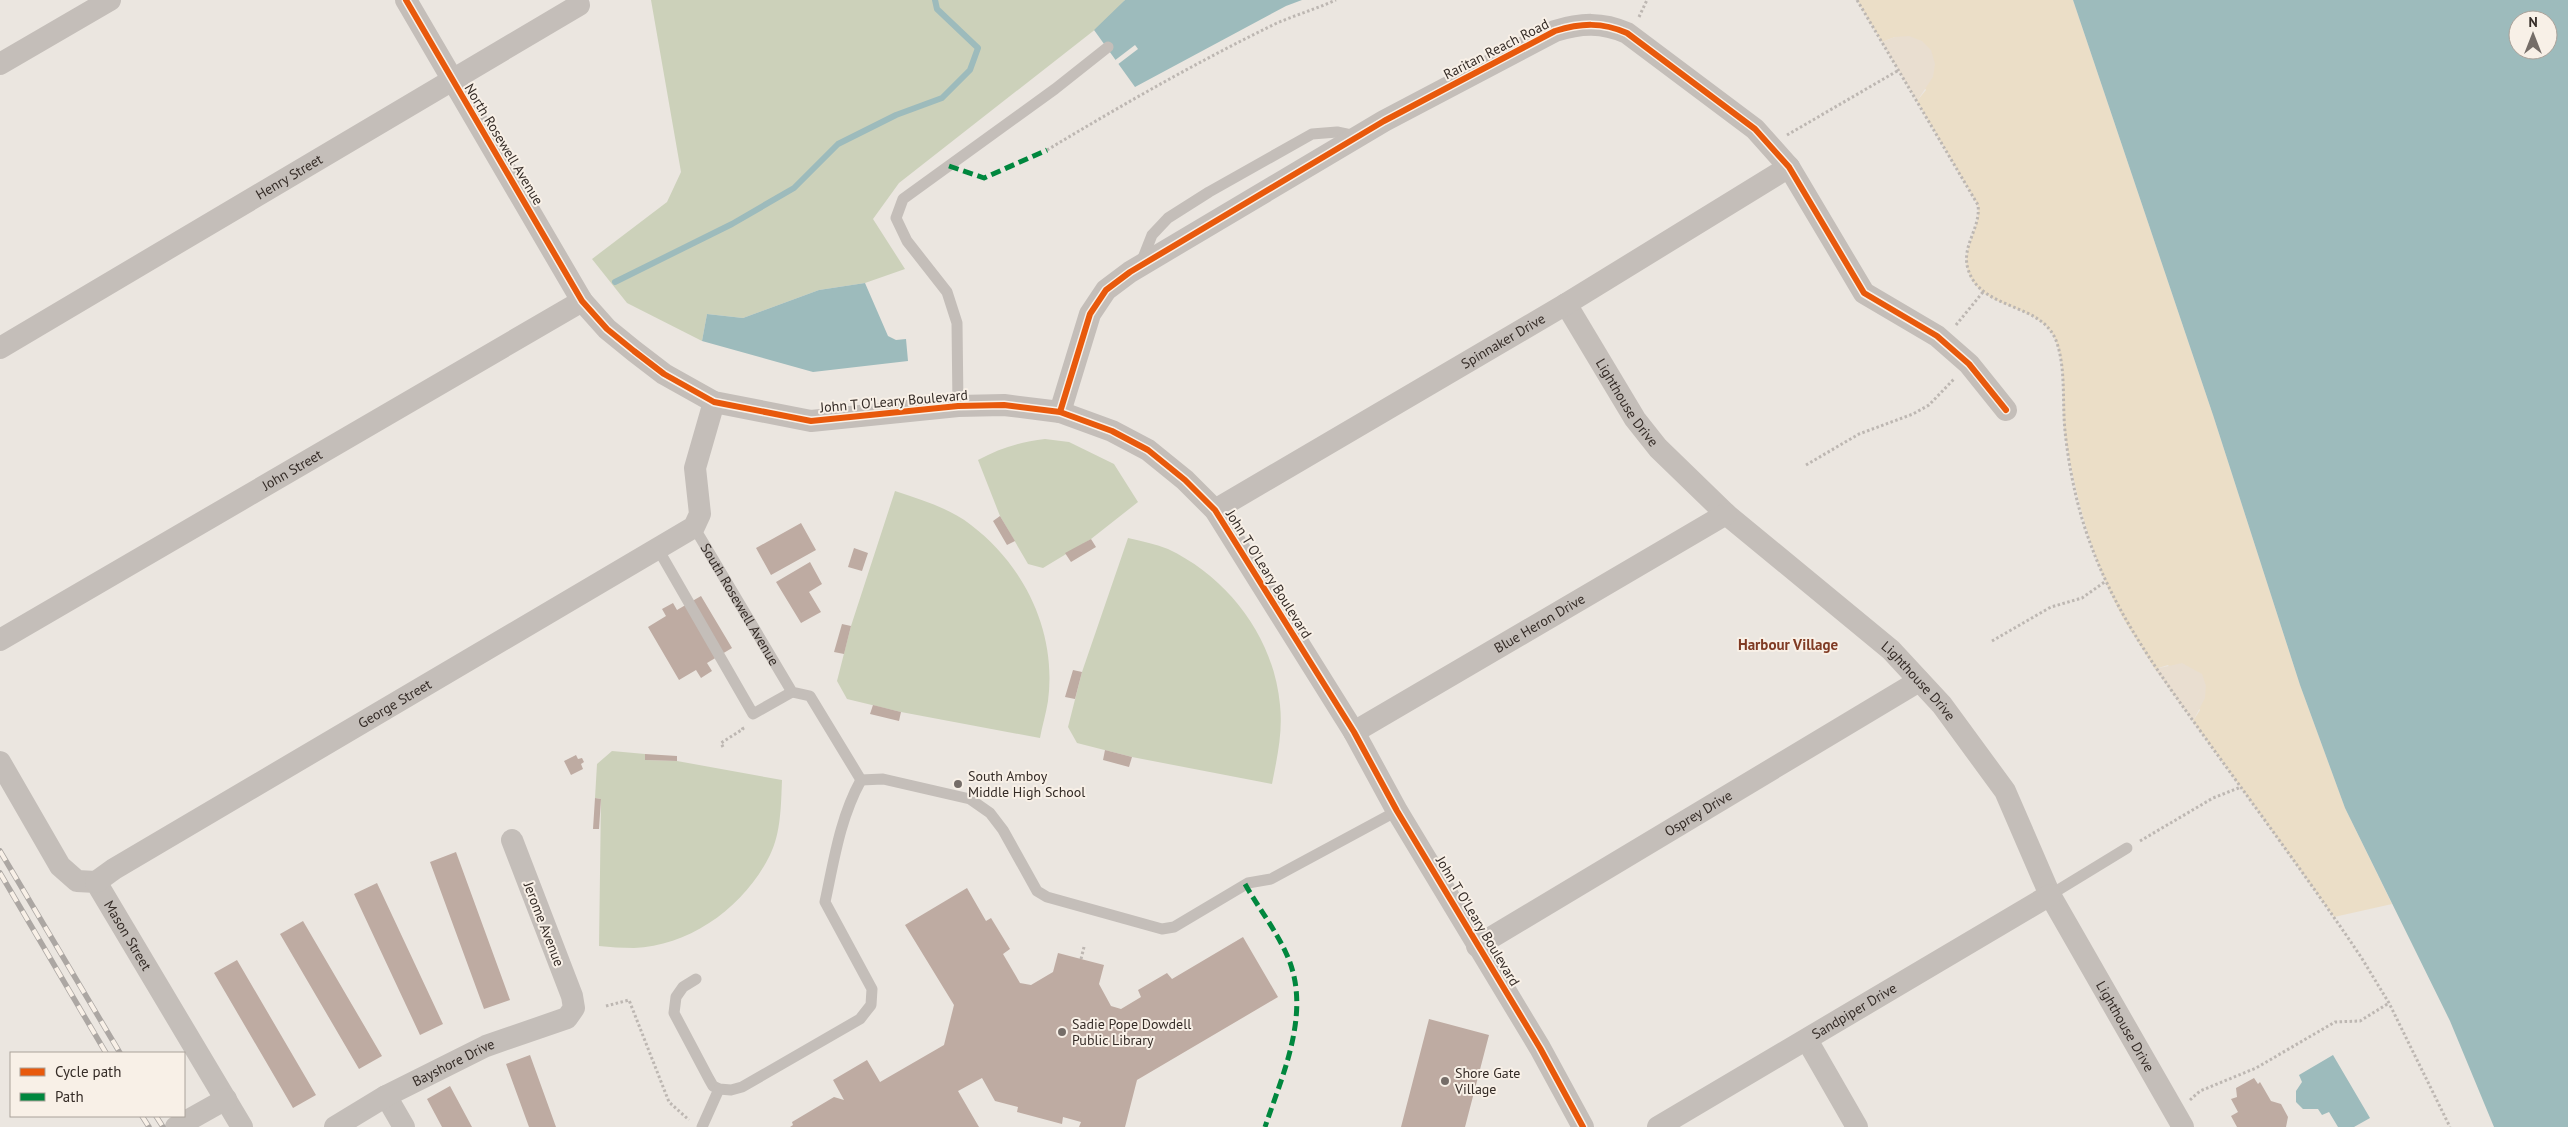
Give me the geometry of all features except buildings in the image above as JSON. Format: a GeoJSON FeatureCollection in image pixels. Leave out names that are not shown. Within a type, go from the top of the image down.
{"type":"FeatureCollection","features":[{"type":"Feature","properties":{"kind":"street"},"geometry":{"type":"LineString","coordinates":[[0,64],[110,0]]}},
{"type":"Feature","properties":{"kind":"street","name":"North Rosewell Avenue"},"geometry":{"type":"LineString","coordinates":[[406,0],[582,301]]}},
{"type":"Feature","properties":{"kind":"street","name":"Henry Street"},"geometry":{"type":"LineString","coordinates":[[0,348],[580,4]]}},
{"type":"Feature","properties":{"kind":"street","name":"Raritan Reach Road"},"geometry":{"type":"LineString","coordinates":[[1060,412],[1090,314],[1106,290],[1139,267],[1358,137],[1556,31],[1574,25],[1593,24],[1610,26],[1627,33],[1755,129],[1789,168],[1864,293],[1873,300],[1909,317],[1943,341],[1969,364],[2006,410]]}},
{"type":"Feature","properties":{"kind":"street","name":"Spinnaker Drive"},"geometry":{"type":"LineString","coordinates":[[1215,510],[1566,304],[1789,168]]}},
{"type":"Feature","properties":{"kind":"street","name":"John T O'Leary Boulevard"},"geometry":{"type":"LineString","coordinates":[[582,301],[608,329],[664,374],[714,402],[811,421],[958,406],[1004,405],[1060,412],[1112,430],[1148,450],[1185,480],[1215,510],[1354,732],[1397,810],[1477,946],[1540,1048],[1583,1127]]}},
{"type":"Feature","properties":{"kind":"street","name":"John Street"},"geometry":{"type":"LineString","coordinates":[[0,640],[582,301]]}},
{"type":"Feature","properties":{"kind":"street","name":"Lighthouse Drive"},"geometry":{"type":"LineString","coordinates":[[1566,304],[1635,419],[1658,448],[1726,514],[1891,650],[1942,704],[2005,791],[2050,895],[2180,1121]]}},
{"type":"Feature","properties":{"kind":"street","name":"South Rosewell Avenue"},"geometry":{"type":"LineString","coordinates":[[694,527],[700,514],[696,468],[714,402]]}},
{"type":"Feature","properties":{"kind":"street","name":"Blue Heron Drive"},"geometry":{"type":"LineString","coordinates":[[1354,732],[1726,514]]}},
{"type":"Feature","properties":{"kind":"street","name":"George Street"},"geometry":{"type":"LineString","coordinates":[[96,882],[123,864],[694,527]]}},
{"type":"Feature","properties":{"kind":"street","name":"Osprey Drive"},"geometry":{"type":"LineString","coordinates":[[1477,946],[1920,680]]}},
{"type":"Feature","properties":{"kind":"street"},"geometry":{"type":"LineString","coordinates":[[0,762],[60,866],[77,881],[96,882]]}},
{"type":"Feature","properties":{"kind":"street","name":"Jerome Avenue"},"geometry":{"type":"LineString","coordinates":[[512,840],[572,996],[574,1008]]}},
{"type":"Feature","properties":{"kind":"street","name":"Mason Street"},"geometry":{"type":"LineString","coordinates":[[96,882],[216,1104],[242,1127]]}},
{"type":"Feature","properties":{"kind":"street","name":"Sandpiper Drive"},"geometry":{"type":"LineString","coordinates":[[1658,1127],[2050,895]]}},
{"type":"Feature","properties":{"kind":"street","name":"Bayshore Drive"},"geometry":{"type":"LineString","coordinates":[[335,1127],[386,1096],[486,1046],[567,1018],[574,1008]]}},
{"type":"Feature","properties":{"kind":"street"},"geometry":{"type":"LineString","coordinates":[[1807,1040],[1858,1127]]}},
{"type":"Feature","properties":{"kind":"street"},"geometry":{"type":"LineString","coordinates":[[386,1096],[404,1127]]}},
{"type":"Feature","properties":{"kind":"street"},"geometry":{"type":"LineString","coordinates":[[176,1127],[216,1104]]}},
{"type":"Feature","properties":{"kind":"lane"},"geometry":{"type":"LineString","coordinates":[[958,406],[957,323],[947,292],[907,241],[896,218],[903,199],[1055,89],[1108,47]]}},
{"type":"Feature","properties":{"kind":"lane","name":"South Rosewell Avenue"},"geometry":{"type":"LineString","coordinates":[[694,527],[792,692]]}},
{"type":"Feature","properties":{"kind":"lane"},"geometry":{"type":"LineString","coordinates":[[658,549],[753,714],[792,692],[810,696],[861,780]]}},
{"type":"Feature","properties":{"kind":"lane"},"geometry":{"type":"LineString","coordinates":[[861,780],[883,779],[970,799],[990,813],[1003,830],[1037,891],[1047,897],[1162,929],[1174,927],[1245,884],[1270,879],[1397,810]]}},
{"type":"Feature","properties":{"kind":"lane"},"geometry":{"type":"LineString","coordinates":[[696,979],[683,987],[676,997],[674,1013],[713,1086],[719,1089],[731,1090],[754,1081],[860,1019],[871,1005],[872,989],[825,902],[842,826],[850,801],[861,780]]}},
{"type":"Feature","properties":{"kind":"lane"},"geometry":{"type":"LineString","coordinates":[[2050,895],[2127,848]]}},
{"type":"Feature","properties":{"kind":"lane"},"geometry":{"type":"LineString","coordinates":[[697,1125],[719,1089]]}},
{"type":"Feature","properties":{"kind":"path"},"geometry":{"type":"LineString","coordinates":[[1047,150],[1188,69],[1278,23],[1336,0]]}},
{"type":"Feature","properties":{"kind":"path"},"geometry":{"type":"LineString","coordinates":[[1857,0],[1978,205],[1979,216],[1970,241],[1966,261],[1972,281],[1983,292],[2041,321],[2057,341],[2061,363],[2065,432],[2072,474],[2092,548],[2123,617],[2155,669],[2334,917],[2389,1003],[2450,1127]]}},
{"type":"Feature","properties":{"kind":"path"},"geometry":{"type":"LineString","coordinates":[[1770,146],[1796,128],[1899,70]]}},
{"type":"Feature","properties":{"kind":"path"},"geometry":{"type":"LineString","coordinates":[[1943,341],[1983,292]]}},
{"type":"Feature","properties":{"kind":"path"},"geometry":{"type":"LineString","coordinates":[[1806,465],[1859,434],[1929,406],[1969,364]]}},
{"type":"Feature","properties":{"kind":"path"},"geometry":{"type":"LineString","coordinates":[[1992,641],[2051,607],[2082,598],[2106,581]]}},
{"type":"Feature","properties":{"kind":"path"},"geometry":{"type":"LineString","coordinates":[[723,747],[721,743],[743,729],[739,722],[753,714]]}},
{"type":"Feature","properties":{"kind":"path"},"geometry":{"type":"LineString","coordinates":[[2127,848],[2213,798],[2240,787]]}},
{"type":"Feature","properties":{"kind":"path"},"geometry":{"type":"LineString","coordinates":[[1081,959],[1084,947]]}},
{"type":"Feature","properties":{"kind":"path"},"geometry":{"type":"LineString","coordinates":[[606,1006],[630,1000],[669,1102],[697,1125]]}},
{"type":"Feature","properties":{"kind":"path"},"geometry":{"type":"LineString","coordinates":[[2180,1121],[2200,1091],[2256,1068],[2335,1022],[2360,1021],[2389,1003]]}},
{"type":"Feature","properties":{"kind":"green space"},"geometry":{"type":"Polygon","coordinates":[[[651,0],[1125,0],[1106,21],[899,183],[873,219],[905,269],[865,283],[819,290],[743,318],[707,314],[702,341],[627,303],[592,259],[667,202],[681,172],[651,0]]]}},
{"type":"Feature","properties":{"kind":"green space"},"geometry":{"type":"Polygon","coordinates":[[[1045,439],[1069,442],[1114,464],[1138,502],[1091,539],[1043,568],[1028,564],[1000,516],[978,460],[1010,446],[1045,439]]]}},
{"type":"Feature","properties":{"kind":"green space"},"geometry":{"type":"Polygon","coordinates":[[[895,491],[935,505],[963,519],[990,542],[1007,560],[1021,581],[1033,603],[1042,626],[1047,651],[1048,701],[1040,738],[901,712],[847,699],[837,681],[851,626],[895,491]]]}},
{"type":"Feature","properties":{"kind":"green space"},"geometry":{"type":"Polygon","coordinates":[[[1128,538],[1168,549],[1190,561],[1229,593],[1245,613],[1258,634],[1269,656],[1276,680],[1281,715],[1278,755],[1272,784],[1132,757],[1077,743],[1068,727],[1082,672],[1128,538]]]}},
{"type":"Feature","properties":{"kind":"green space"},"geometry":{"type":"Polygon","coordinates":[[[612,751],[645,754],[645,760],[677,761],[782,780],[780,819],[774,846],[759,874],[746,891],[714,920],[676,940],[655,946],[621,948],[599,946],[601,799],[595,798],[597,764],[612,751]]]}},
{"type":"Feature","properties":{"kind":"sand"},"geometry":{"type":"Polygon","coordinates":[[[1857,0],[2073,0],[2213,415],[2300,685],[2345,808],[2392,904],[2334,917],[2193,721],[2200,710],[2168,665],[2155,669],[2123,618],[2102,574],[2094,552],[2074,482],[2065,435],[2062,364],[2056,341],[2048,328],[2038,319],[1985,294],[1975,284],[1968,271],[1967,254],[1977,222],[1978,205],[1917,101],[1926,90],[1895,37],[1882,42],[1857,0]]]}},
{"type":"Feature","properties":{"kind":"shaded area"},"geometry":{"type":"Polygon","coordinates":[[[1909,36],[1922,41],[1931,50],[1935,64],[1933,77],[1917,101],[1882,42],[1895,37],[1909,36]]]}},
{"type":"Feature","properties":{"kind":"shaded area"},"geometry":{"type":"Polygon","coordinates":[[[2182,663],[2202,674],[2206,686],[2205,698],[2193,721],[2155,669],[2182,663]]]}},
{"type":"Feature","properties":{"kind":"water"},"geometry":{"type":"Polygon","coordinates":[[[1125,0],[1302,0],[1286,6],[1135,87],[1094,30],[1125,0]]]}},
{"type":"Feature","properties":{"kind":"water"},"geometry":{"type":"Polygon","coordinates":[[[2073,0],[2568,0],[2568,1127],[2494,1127],[2450,1021],[2345,808],[2300,685],[2213,415],[2073,0]]]}},
{"type":"Feature","properties":{"kind":"water"},"geometry":{"type":"Polygon","coordinates":[[[865,283],[888,336],[896,340],[906,339],[908,361],[813,372],[702,341],[707,314],[743,318],[819,290],[865,283]]]}},
{"type":"Feature","properties":{"kind":"water"},"geometry":{"type":"Polygon","coordinates":[[[2333,1055],[2370,1118],[2354,1127],[2338,1127],[2329,1112],[2322,1115],[2318,1109],[2303,1109],[2296,1102],[2296,1091],[2302,1082],[2299,1075],[2333,1055]]]}},
{"type":"Feature","properties":{"kind":"pier"},"geometry":{"type":"Polygon","coordinates":[[[1135,45],[1138,49],[1117,65],[1114,61],[1135,45]]]}},
{"type":"Feature","properties":{"kind":"waterway"},"geometry":{"type":"LineString","coordinates":[[615,282],[732,224],[794,188],[838,144],[896,115],[942,98],[970,70],[978,48],[937,9],[935,0]]}},
{"type":"Feature","properties":{"kind":"railway"},"geometry":{"type":"LineString","coordinates":[[0,851],[119,1052]]}},
{"type":"Feature","properties":{"kind":"railway"},"geometry":{"type":"LineString","coordinates":[[0,873],[105,1052]]}},
{"type":"Feature","properties":{"kind":"railway"},"geometry":{"type":"LineString","coordinates":[[143,1117],[149,1127]]}},
{"type":"Feature","properties":{"kind":"railway"},"geometry":{"type":"LineString","coordinates":[[157,1117],[163,1127]]}},
{"type":"Feature","properties":{"kind":"marked path"},"geometry":{"type":"LineString","coordinates":[[949,166],[984,178],[1047,150]]}},
{"type":"Feature","properties":{"kind":"marked path"},"geometry":{"type":"LineString","coordinates":[[1245,884],[1286,953],[1294,975],[1297,997],[1296,1019],[1287,1063],[1265,1127]]}},
{"type":"Feature","properties":{"kind":"cycle path"},"geometry":{"type":"LineString","coordinates":[[406,0],[582,301],[607,329],[664,374],[714,402],[811,421],[958,406],[1004,405],[1060,412],[1112,431],[1148,450],[1185,480],[1215,510],[1354,732],[1397,811],[1540,1048],[1583,1127]]}},
{"type":"Feature","properties":{"kind":"cycle path"},"geometry":{"type":"LineString","coordinates":[[1060,412],[1090,314],[1106,290],[1130,272],[1384,121],[1555,31],[1583,25],[1600,25],[1627,33],[1755,129],[1789,167],[1864,293],[1937,336],[1969,364],[2006,410]]}},
{"type":"Feature","properties":{"kind":"place","name":"South Amboy Middle High School"},"geometry":{"type":"Point","coordinates":[958,784]}},
{"type":"Feature","properties":{"kind":"place","name":"Sadie Pope Dowdell Public Library"},"geometry":{"type":"Point","coordinates":[1062,1032]}},
{"type":"Feature","properties":{"kind":"place","name":"Shore Gate Village"},"geometry":{"type":"Point","coordinates":[1445,1081]}},
{"type":"Feature","properties":{"kind":"district","name":"Harbour Village"},"geometry":{"type":"Point","coordinates":[1788,645]}}]}
